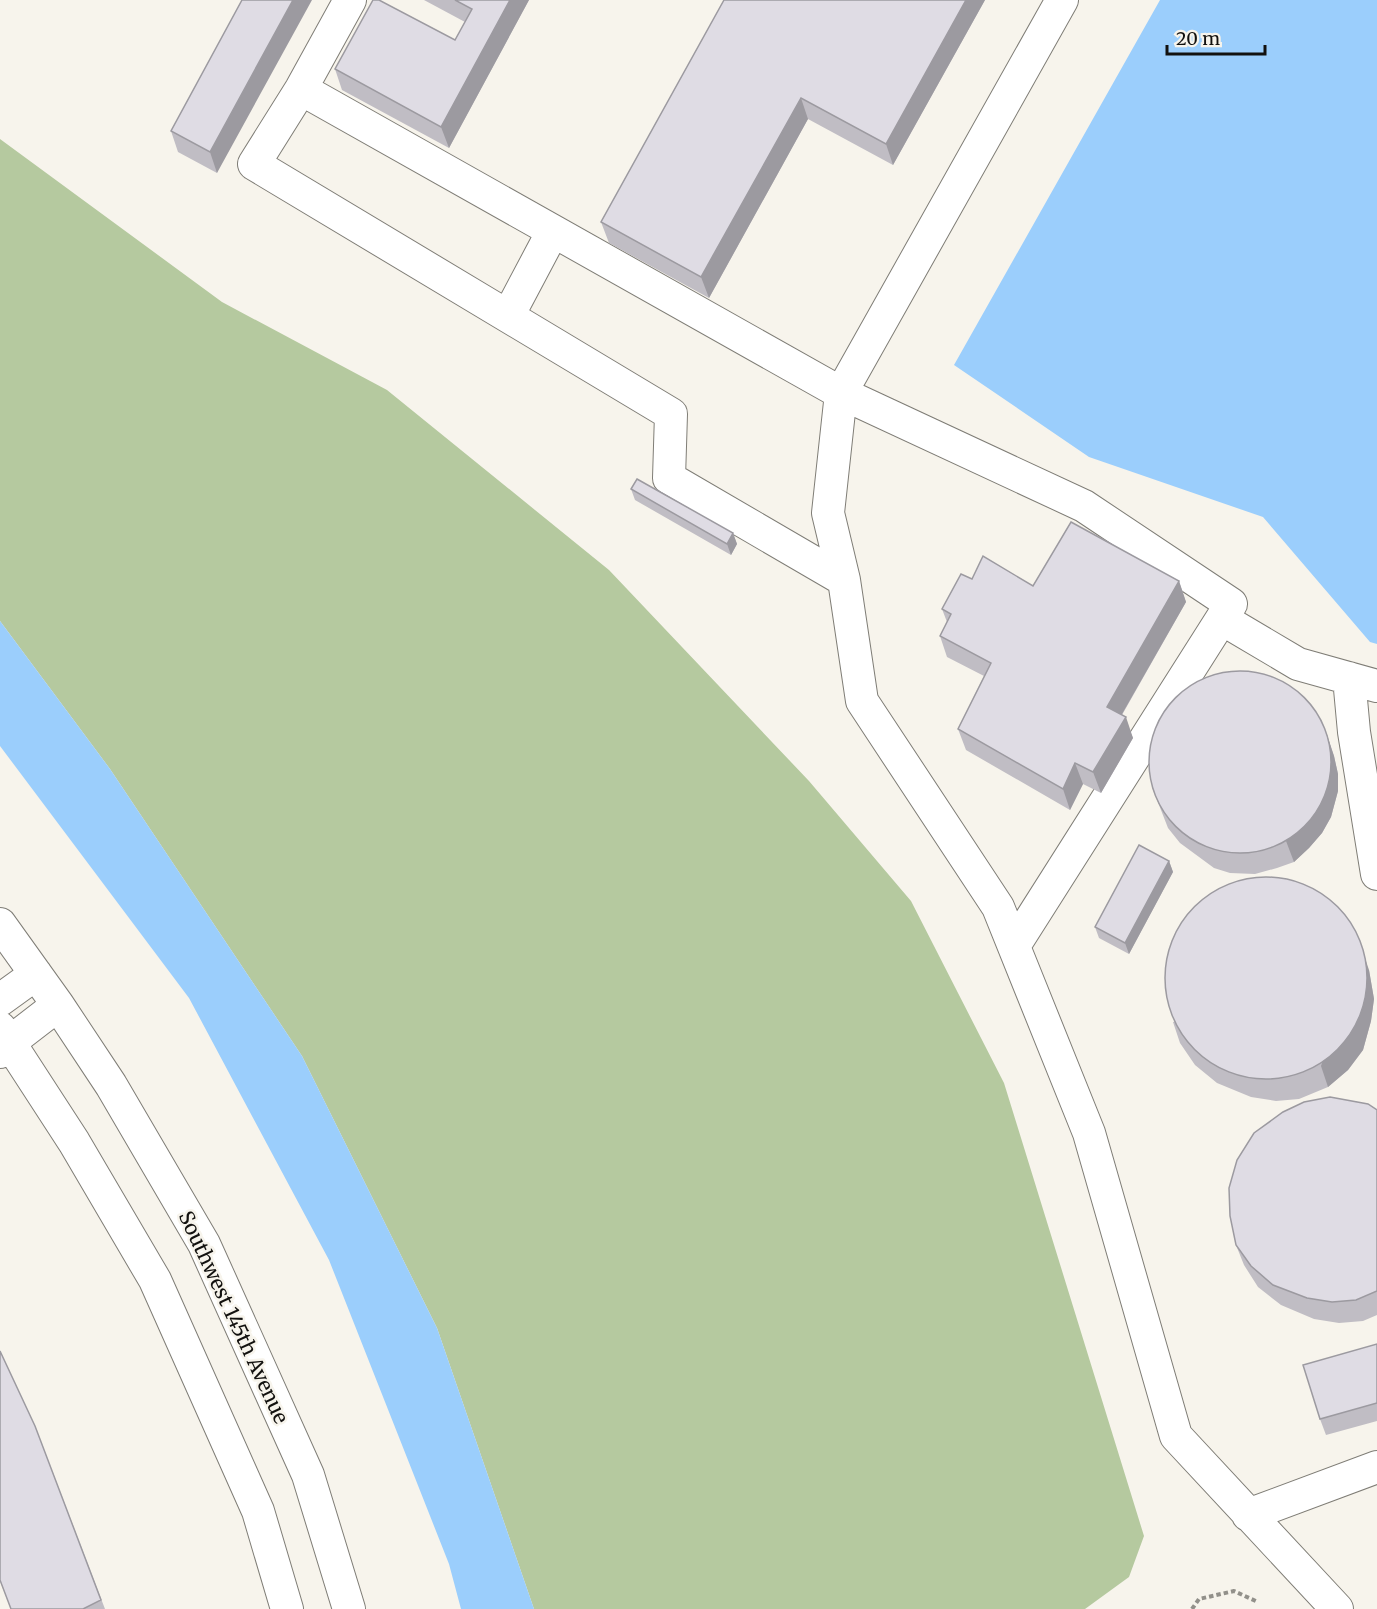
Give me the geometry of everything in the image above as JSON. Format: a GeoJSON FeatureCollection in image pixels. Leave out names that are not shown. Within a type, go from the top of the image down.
{"type":"FeatureCollection","features":[{"type":"Feature","properties":{"kind":"street"},"geometry":{"type":"LineString","coordinates":[[350,0],[301,89],[254,164],[671,414],[669,478],[844,580]]}},
{"type":"Feature","properties":{"kind":"street"},"geometry":{"type":"LineString","coordinates":[[1062,0],[841,393],[828,513],[844,580],[862,701],[998,907],[1089,1133],[1176,1436],[1337,1609]]}},
{"type":"Feature","properties":{"kind":"street"},"geometry":{"type":"LineString","coordinates":[[301,89],[841,393],[1084,506],[1231,604],[1014,946]]}},
{"type":"Feature","properties":{"kind":"street"},"geometry":{"type":"LineString","coordinates":[[508,316],[552,231]]}},
{"type":"Feature","properties":{"kind":"street"},"geometry":{"type":"LineString","coordinates":[[1222,619],[1298,664],[1363,682],[1354,732],[1377,874]]}},
{"type":"Feature","properties":{"kind":"street","name":"Southwest 145th Avenue"},"geometry":{"type":"LineString","coordinates":[[0,924],[111,1085],[204,1244],[308,1475],[349,1609]]}},
{"type":"Feature","properties":{"kind":"street"},"geometry":{"type":"LineString","coordinates":[[0,1000],[36,974]]}},
{"type":"Feature","properties":{"kind":"street"},"geometry":{"type":"LineString","coordinates":[[58,1005],[3,1041],[74,1142],[155,1280],[258,1511],[287,1609]]}},
{"type":"Feature","properties":{"kind":"street"},"geometry":{"type":"LineString","coordinates":[[1248,1515],[1377,1467]]}},
{"type":"Feature","properties":{"kind":"path"},"geometry":{"type":"LineString","coordinates":[[1192,1609],[1199,1599],[1234,1591],[1258,1602]]}},
{"type":"Feature","properties":{"kind":"green space"},"geometry":{"type":"Polygon","coordinates":[[[0,139],[222,302],[387,390],[609,570],[809,781],[911,901],[1004,1083],[1144,1536],[1129,1577],[1085,1609],[534,1609],[437,1328],[302,1056],[110,769],[0,621],[0,139]]]}},
{"type":"Feature","properties":{"kind":"water"},"geometry":{"type":"Polygon","coordinates":[[[1160,0],[1377,0],[1377,644],[1370,642],[1263,517],[1089,457],[954,365],[1160,0]]]}},
{"type":"Feature","properties":{"kind":"water"},"geometry":{"type":"Polygon","coordinates":[[[0,621],[110,769],[302,1056],[437,1328],[534,1609],[461,1609],[449,1564],[329,1260],[189,998],[0,746],[0,621]]]}},
{"type":"Feature","properties":{"kind":"building"},"geometry":{"type":"Polygon","coordinates":[[[242,0],[293,0],[210,152],[171,131],[242,0]]]}},
{"type":"Feature","properties":{"kind":"building"},"geometry":{"type":"Polygon","coordinates":[[[373,0],[379,0],[455,40],[472,9],[455,0],[510,0],[441,127],[335,69],[373,0]]]}},
{"type":"Feature","properties":{"kind":"building"},"geometry":{"type":"Polygon","coordinates":[[[724,0],[966,0],[886,144],[801,98],[701,277],[601,222],[724,0]]]}},
{"type":"Feature","properties":{"kind":"building"},"geometry":{"type":"Polygon","coordinates":[[[637,479],[733,533],[727,544],[631,489],[637,479]]]}},
{"type":"Feature","properties":{"kind":"building"},"geometry":{"type":"Polygon","coordinates":[[[1071,522],[1179,581],[1107,707],[1126,717],[1093,772],[1075,763],[1063,789],[958,729],[991,663],[940,636],[951,614],[942,609],[961,574],[972,579],[983,556],[1033,586],[1071,522]]]}},
{"type":"Feature","properties":{"kind":"building"},"geometry":{"type":"Polygon","coordinates":[[[1240,671],[1275,678],[1304,698],[1324,727],[1331,762],[1324,797],[1304,826],[1275,846],[1240,853],[1205,846],[1176,826],[1156,797],[1149,762],[1156,727],[1176,698],[1205,678],[1240,671]]]}},
{"type":"Feature","properties":{"kind":"building"},"geometry":{"type":"Polygon","coordinates":[[[1139,845],[1169,861],[1125,943],[1095,927],[1139,845]]]}},
{"type":"Feature","properties":{"kind":"building"},"geometry":{"type":"Polygon","coordinates":[[[1256,877],[1276,877],[1295,881],[1314,889],[1344,914],[1355,930],[1363,949],[1367,978],[1363,1007],[1355,1026],[1330,1056],[1314,1067],[1295,1075],[1276,1079],[1256,1079],[1237,1075],[1218,1067],[1188,1042],[1177,1026],[1169,1007],[1165,988],[1165,968],[1169,949],[1177,930],[1202,900],[1218,889],[1237,881],[1256,877]]]}},
{"type":"Feature","properties":{"kind":"building"},"geometry":{"type":"Polygon","coordinates":[[[1330,1097],[1368,1104],[1377,1110],[1377,1291],[1356,1300],[1332,1302],[1307,1298],[1273,1285],[1251,1266],[1236,1245],[1230,1216],[1229,1188],[1237,1160],[1254,1133],[1283,1112],[1304,1102],[1330,1097]]]}},
{"type":"Feature","properties":{"kind":"building"},"geometry":{"type":"Polygon","coordinates":[[[1377,1344],[1377,1403],[1320,1419],[1303,1365],[1377,1344]]]}},
{"type":"Feature","properties":{"kind":"building"},"geometry":{"type":"Polygon","coordinates":[[[0,1351],[35,1426],[101,1600],[83,1609],[11,1609],[0,1580],[0,1351]]]}}]}
